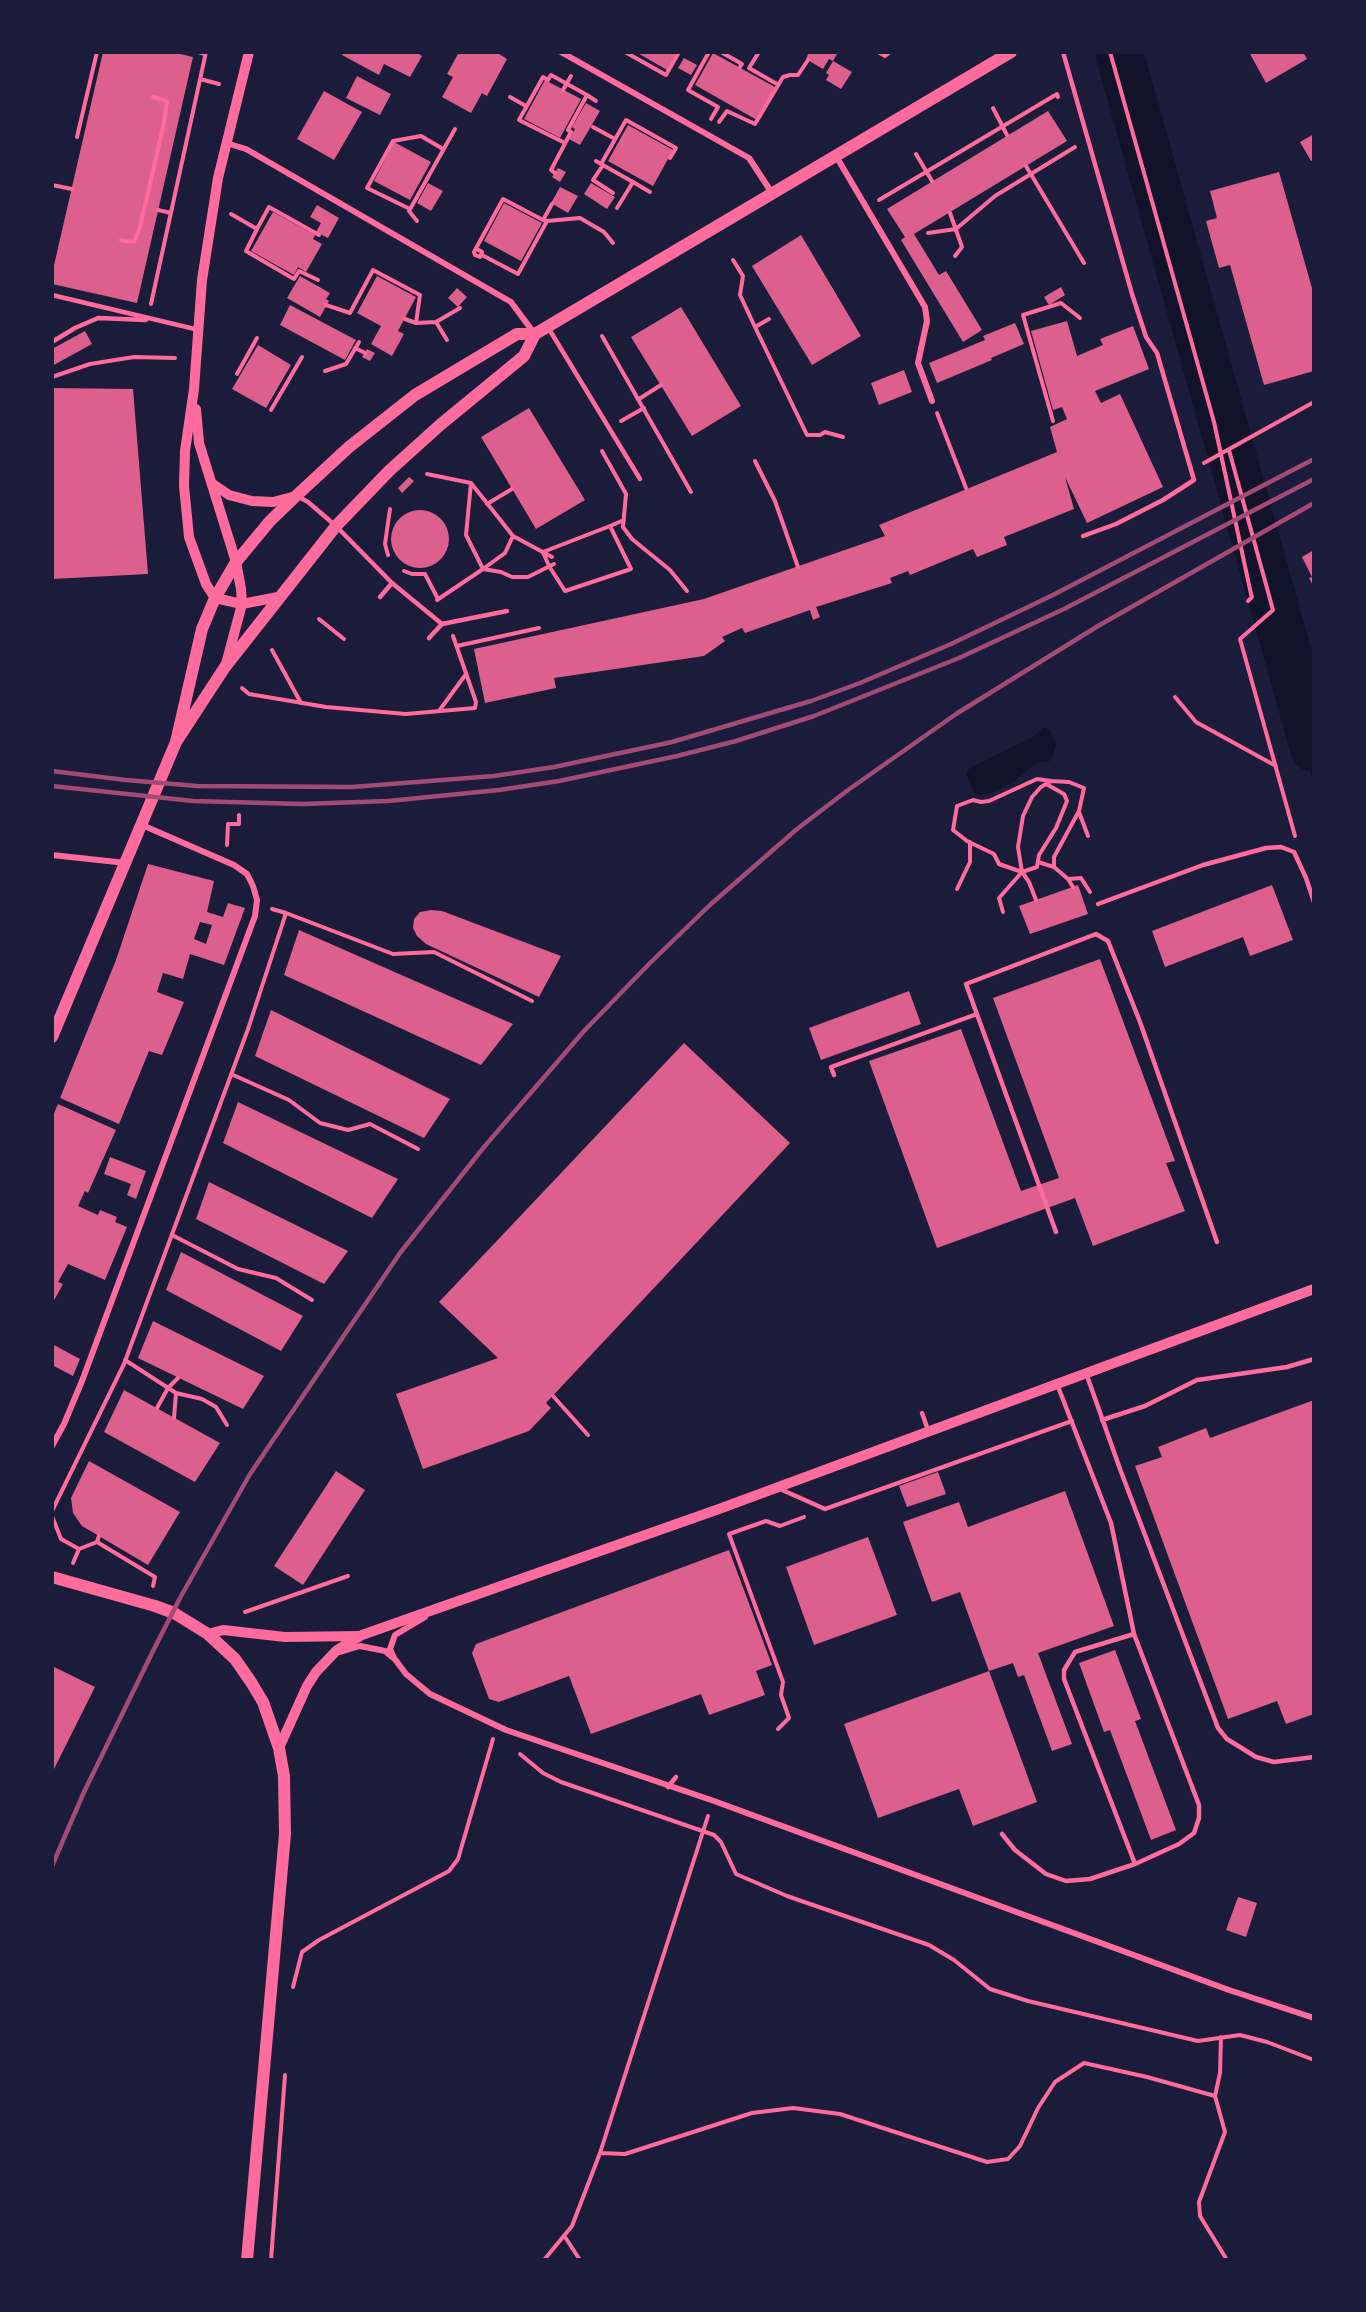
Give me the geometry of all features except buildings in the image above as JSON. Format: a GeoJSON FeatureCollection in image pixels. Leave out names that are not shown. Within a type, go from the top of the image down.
{"type":"FeatureCollection","features":[{"type":"Feature","properties":{"kind":"main road"},"geometry":{"type":"LineString","coordinates":[[176,742],[225,667],[336,526],[389,471],[440,425],[524,356],[536,334],[997,56],[1011,52]]}},
{"type":"Feature","properties":{"kind":"main road"},"geometry":{"type":"LineString","coordinates":[[52,1037],[127,864],[176,742],[199,640],[215,598],[236,562],[270,521],[296,496],[349,447],[415,396],[518,334],[536,334]]}},
{"type":"Feature","properties":{"kind":"main road"},"geometry":{"type":"LineString","coordinates":[[52,1577],[155,1606],[174,1613],[208,1634],[235,1659],[251,1682],[263,1702],[279,1748],[284,1776],[285,1834],[247,2259]]}},
{"type":"Feature","properties":{"kind":"street"},"geometry":{"type":"LineString","coordinates":[[249,52],[218,178],[202,280],[194,389],[185,451],[183,486],[189,537],[206,584],[215,598],[242,604],[278,597]]}},
{"type":"Feature","properties":{"kind":"street"},"geometry":{"type":"LineString","coordinates":[[561,52],[749,158],[772,193]]}},
{"type":"Feature","properties":{"kind":"street"},"geometry":{"type":"LineString","coordinates":[[226,143],[246,149],[510,302],[536,334]]}},
{"type":"Feature","properties":{"kind":"street"},"geometry":{"type":"LineString","coordinates":[[836,155],[925,307],[927,321],[918,363],[932,401]]}},
{"type":"Feature","properties":{"kind":"street"},"geometry":{"type":"LineString","coordinates":[[194,389],[199,443],[236,562],[242,604],[225,667]]}},
{"type":"Feature","properties":{"kind":"street"},"geometry":{"type":"LineString","coordinates":[[213,484],[229,495],[252,501],[273,502],[296,496]]}},
{"type":"Feature","properties":{"kind":"street"},"geometry":{"type":"LineString","coordinates":[[52,1446],[82,1381],[255,916],[257,900],[247,874],[234,865],[142,825]]}},
{"type":"Feature","properties":{"kind":"street"},"geometry":{"type":"LineString","coordinates":[[52,855],[127,864]]}},
{"type":"Feature","properties":{"kind":"street"},"geometry":{"type":"LineString","coordinates":[[279,1748],[306,1686],[331,1655],[362,1635],[719,1509],[1314,1289]]}},
{"type":"Feature","properties":{"kind":"street"},"geometry":{"type":"LineString","coordinates":[[443,1606],[395,1635],[390,1649],[406,1674],[430,1694],[458,1709],[506,1730],[714,1801],[1229,1990],[1314,2018]]}},
{"type":"Feature","properties":{"kind":"street"},"geometry":{"type":"LineString","coordinates":[[208,1634],[223,1630],[285,1637],[362,1635]]}},
{"type":"Feature","properties":{"kind":"street"},"geometry":{"type":"LineString","coordinates":[[331,1655],[360,1646],[385,1651],[394,1658]]}},
{"type":"Feature","properties":{"kind":"lane"},"geometry":{"type":"LineString","coordinates":[[1063,52],[1146,337],[1157,353],[1194,480],[1163,500],[1116,524],[1083,536]]}},
{"type":"Feature","properties":{"kind":"lane"},"geometry":{"type":"LineString","coordinates":[[52,295],[199,330]]}},
{"type":"Feature","properties":{"kind":"lane"},"geometry":{"type":"LineString","coordinates":[[52,342],[98,318],[154,320]]}},
{"type":"Feature","properties":{"kind":"lane"},"geometry":{"type":"LineString","coordinates":[[547,326],[640,479]]}},
{"type":"Feature","properties":{"kind":"lane"},"geometry":{"type":"LineString","coordinates":[[296,496],[308,502],[336,526],[392,583],[442,624]]}},
{"type":"Feature","properties":{"kind":"lane"},"geometry":{"type":"LineString","coordinates":[[380,597],[392,583]]}},
{"type":"Feature","properties":{"kind":"lane"},"geometry":{"type":"LineString","coordinates":[[429,638],[442,624],[507,610]]}},
{"type":"Feature","properties":{"kind":"lane"},"geometry":{"type":"LineString","coordinates":[[1098,904],[1203,865],[1266,848],[1281,847],[1294,852],[1314,902]]}},
{"type":"Feature","properties":{"kind":"lane"},"geometry":{"type":"LineString","coordinates":[[1056,1232],[966,984],[1095,934],[1108,942],[1140,1022],[1217,1242]]}},
{"type":"Feature","properties":{"kind":"lane"},"geometry":{"type":"LineString","coordinates":[[834,1075],[831,1067],[977,1014]]}},
{"type":"Feature","properties":{"kind":"lane"},"geometry":{"type":"LineString","coordinates":[[1102,1420],[1145,1406],[1197,1380],[1287,1367],[1314,1359]]}},
{"type":"Feature","properties":{"kind":"lane"},"geometry":{"type":"LineString","coordinates":[[1086,1373],[1218,1728],[1227,1739],[1256,1757],[1274,1762],[1314,1756]]}},
{"type":"Feature","properties":{"kind":"lane"},"geometry":{"type":"LineString","coordinates":[[1002,1834],[1030,1863],[1046,1874],[1066,1881],[1090,1879],[1134,1864],[1179,1844],[1194,1833],[1199,1818],[1199,1805],[1134,1634],[1111,1523],[1057,1383]]}},
{"type":"Feature","properties":{"kind":"lane"},"geometry":{"type":"LineString","coordinates":[[922,1413],[928,1431]]}},
{"type":"Feature","properties":{"kind":"lane"},"geometry":{"type":"LineString","coordinates":[[775,1487],[825,1509],[1072,1421]]}},
{"type":"Feature","properties":{"kind":"lane"},"geometry":{"type":"LineString","coordinates":[[1134,1634],[1075,1652],[1064,1670],[1064,1679],[1134,1864]]}},
{"type":"Feature","properties":{"kind":"lane"},"geometry":{"type":"LineString","coordinates":[[668,1787],[676,1778]]}},
{"type":"Feature","properties":{"kind":"path"},"geometry":{"type":"LineString","coordinates":[[77,137],[97,52]]}},
{"type":"Feature","properties":{"kind":"path"},"geometry":{"type":"LineString","coordinates":[[159,305],[151,304],[206,53],[198,52]]}},
{"type":"Feature","properties":{"kind":"path"},"geometry":{"type":"LineString","coordinates":[[625,52],[666,75],[678,52]]}},
{"type":"Feature","properties":{"kind":"path"},"geometry":{"type":"LineString","coordinates":[[709,52],[688,90],[718,106],[711,119]]}},
{"type":"Feature","properties":{"kind":"path"},"geometry":{"type":"LineString","coordinates":[[718,52],[742,64],[740,68]]}},
{"type":"Feature","properties":{"kind":"path"},"geometry":{"type":"LineString","coordinates":[[759,52],[749,68],[777,84]]}},
{"type":"Feature","properties":{"kind":"path"},"geometry":{"type":"LineString","coordinates":[[878,52],[885,56],[890,52]]}},
{"type":"Feature","properties":{"kind":"path"},"geometry":{"type":"LineString","coordinates":[[1110,52],[1214,422],[1252,597],[1248,601]]}},
{"type":"Feature","properties":{"kind":"path"},"geometry":{"type":"LineString","coordinates":[[718,123],[727,111],[755,124],[777,84],[783,77],[798,75],[808,60]]}},
{"type":"Feature","properties":{"kind":"path"},"geometry":{"type":"LineString","coordinates":[[565,143],[519,120],[543,77],[548,80],[551,75],[596,100]]}},
{"type":"Feature","properties":{"kind":"path"},"geometry":{"type":"LineString","coordinates":[[200,79],[219,84]]}},
{"type":"Feature","properties":{"kind":"path"},"geometry":{"type":"LineString","coordinates":[[884,209],[879,200],[927,171],[1057,94],[1060,104]]}},
{"type":"Feature","properties":{"kind":"path"},"geometry":{"type":"LineString","coordinates":[[555,173],[551,170],[571,132],[568,130],[587,95]]}},
{"type":"Feature","properties":{"kind":"path"},"geometry":{"type":"LineString","coordinates":[[510,97],[526,106]]}},
{"type":"Feature","properties":{"kind":"path"},"geometry":{"type":"LineString","coordinates":[[121,240],[134,242],[140,227],[164,123],[167,101],[153,98]]}},
{"type":"Feature","properties":{"kind":"path"},"geometry":{"type":"LineString","coordinates":[[993,108],[1007,135]]}},
{"type":"Feature","properties":{"kind":"path"},"geometry":{"type":"LineString","coordinates":[[613,193],[593,180],[626,120],[674,147]]}},
{"type":"Feature","properties":{"kind":"path"},"geometry":{"type":"LineString","coordinates":[[593,128],[615,139]]}},
{"type":"Feature","properties":{"kind":"path"},"geometry":{"type":"LineString","coordinates":[[417,221],[409,211],[455,129]]}},
{"type":"Feature","properties":{"kind":"path"},"geometry":{"type":"LineString","coordinates":[[410,209],[367,188],[393,141],[421,136],[443,149]]}},
{"type":"Feature","properties":{"kind":"path"},"geometry":{"type":"LineString","coordinates":[[928,233],[956,229],[995,196],[1075,148],[1072,137]]}},
{"type":"Feature","properties":{"kind":"path"},"geometry":{"type":"LineString","coordinates":[[670,158],[678,140]]}},
{"type":"Feature","properties":{"kind":"path"},"geometry":{"type":"LineString","coordinates":[[916,154],[932,181]]}},
{"type":"Feature","properties":{"kind":"path"},"geometry":{"type":"LineString","coordinates":[[596,161],[650,192]]}},
{"type":"Feature","properties":{"kind":"path"},"geometry":{"type":"LineString","coordinates":[[1026,166],[1084,263]]}},
{"type":"Feature","properties":{"kind":"path"},"geometry":{"type":"LineString","coordinates":[[617,208],[633,182]]}},
{"type":"Feature","properties":{"kind":"path"},"geometry":{"type":"LineString","coordinates":[[52,185],[72,189]]}},
{"type":"Feature","properties":{"kind":"path"},"geometry":{"type":"LineString","coordinates":[[552,204],[545,220],[518,274],[482,255],[478,257],[475,255],[475,250],[503,199],[545,220],[580,218],[604,232],[612,243]]}},
{"type":"Feature","properties":{"kind":"path"},"geometry":{"type":"LineString","coordinates":[[318,280],[299,271],[294,279],[246,251],[269,207],[319,235]]}},
{"type":"Feature","properties":{"kind":"path"},"geometry":{"type":"LineString","coordinates":[[158,210],[171,213]]}},
{"type":"Feature","properties":{"kind":"path"},"geometry":{"type":"LineString","coordinates":[[950,213],[962,247],[955,256]]}},
{"type":"Feature","properties":{"kind":"path"},"geometry":{"type":"LineString","coordinates":[[231,214],[257,229]]}},
{"type":"Feature","properties":{"kind":"path"},"geometry":{"type":"LineString","coordinates":[[733,260],[743,276],[740,295],[807,435],[820,435],[825,432],[843,437]]}},
{"type":"Feature","properties":{"kind":"path"},"geometry":{"type":"LineString","coordinates":[[326,305],[350,313],[373,270],[420,295],[416,323]]}},
{"type":"Feature","properties":{"kind":"path"},"geometry":{"type":"LineString","coordinates":[[1053,421],[1023,315],[1061,303],[1080,318]]}},
{"type":"Feature","properties":{"kind":"path"},"geometry":{"type":"LineString","coordinates":[[405,319],[416,323],[436,322],[460,308]]}},
{"type":"Feature","properties":{"kind":"path"},"geometry":{"type":"LineString","coordinates":[[755,327],[769,319]]}},
{"type":"Feature","properties":{"kind":"path"},"geometry":{"type":"LineString","coordinates":[[436,322],[447,340]]}},
{"type":"Feature","properties":{"kind":"path"},"geometry":{"type":"LineString","coordinates":[[602,336],[691,492]]}},
{"type":"Feature","properties":{"kind":"path"},"geometry":{"type":"LineString","coordinates":[[237,374],[257,338]]}},
{"type":"Feature","properties":{"kind":"path"},"geometry":{"type":"LineString","coordinates":[[325,370],[345,364],[359,342]]}},
{"type":"Feature","properties":{"kind":"path"},"geometry":{"type":"LineString","coordinates":[[356,348],[365,353]]}},
{"type":"Feature","properties":{"kind":"path"},"geometry":{"type":"LineString","coordinates":[[52,377],[90,364],[134,357],[176,358]]}},
{"type":"Feature","properties":{"kind":"path"},"geometry":{"type":"LineString","coordinates":[[271,410],[302,357]]}},
{"type":"Feature","properties":{"kind":"path"},"geometry":{"type":"LineString","coordinates":[[639,399],[661,385]]}},
{"type":"Feature","properties":{"kind":"path"},"geometry":{"type":"LineString","coordinates":[[932,401],[966,488]]}},
{"type":"Feature","properties":{"kind":"path"},"geometry":{"type":"LineString","coordinates":[[1206,462],[1314,402]]}},
{"type":"Feature","properties":{"kind":"path"},"geometry":{"type":"LineString","coordinates":[[609,428],[644,408]]}},
{"type":"Feature","properties":{"kind":"path"},"geometry":{"type":"LineString","coordinates":[[598,444],[626,494],[623,527],[632,539],[670,570],[687,591]]}},
{"type":"Feature","properties":{"kind":"path"},"geometry":{"type":"LineString","coordinates":[[1229,450],[1273,610],[1240,639],[1294,830],[1294,852]]}},
{"type":"Feature","properties":{"kind":"path"},"geometry":{"type":"LineString","coordinates":[[754,461],[775,501],[798,567]]}},
{"type":"Feature","properties":{"kind":"path"},"geometry":{"type":"LineString","coordinates":[[427,474],[471,483],[513,536],[552,557]]}},
{"type":"Feature","properties":{"kind":"path"},"geometry":{"type":"LineString","coordinates":[[471,483],[466,535],[483,569]]}},
{"type":"Feature","properties":{"kind":"path"},"geometry":{"type":"LineString","coordinates":[[487,504],[512,489]]}},
{"type":"Feature","properties":{"kind":"path"},"geometry":{"type":"LineString","coordinates":[[390,509],[385,544],[393,562]]}},
{"type":"Feature","properties":{"kind":"path"},"geometry":{"type":"LineString","coordinates":[[543,552],[624,520]]}},
{"type":"Feature","properties":{"kind":"path"},"geometry":{"type":"LineString","coordinates":[[543,552],[566,591],[632,569],[609,526]]}},
{"type":"Feature","properties":{"kind":"path"},"geometry":{"type":"LineString","coordinates":[[443,596],[505,553],[513,536]]}},
{"type":"Feature","properties":{"kind":"path"},"geometry":{"type":"LineString","coordinates":[[483,569],[501,572],[512,577],[528,577],[551,565]]}},
{"type":"Feature","properties":{"kind":"path"},"geometry":{"type":"LineString","coordinates":[[398,567],[412,574],[425,574],[438,599]]}},
{"type":"Feature","properties":{"kind":"path"},"geometry":{"type":"LineString","coordinates":[[319,619],[344,639]]}},
{"type":"Feature","properties":{"kind":"path"},"geometry":{"type":"LineString","coordinates":[[242,688],[249,694],[301,703],[406,714],[475,708],[476,702],[457,646],[452,635],[442,624]]}},
{"type":"Feature","properties":{"kind":"path"},"geometry":{"type":"LineString","coordinates":[[457,646],[539,628]]}},
{"type":"Feature","properties":{"kind":"path"},"geometry":{"type":"LineString","coordinates":[[272,650],[301,703]]}},
{"type":"Feature","properties":{"kind":"path"},"geometry":{"type":"LineString","coordinates":[[439,711],[466,673]]}},
{"type":"Feature","properties":{"kind":"path"},"geometry":{"type":"LineString","coordinates":[[1174,697],[1196,722],[1276,767]]}},
{"type":"Feature","properties":{"kind":"path"},"geometry":{"type":"LineString","coordinates":[[1046,784],[1064,794],[1067,801],[1056,828],[1040,855],[1037,867],[1031,871],[1022,872],[999,864],[993,854],[953,830],[957,806],[973,800],[988,801],[1037,779],[1069,782],[1084,788],[1079,811],[1054,857],[1054,867]]}},
{"type":"Feature","properties":{"kind":"path"},"geometry":{"type":"LineString","coordinates":[[1036,900],[1022,872],[1018,848],[1023,816],[1032,797],[1051,781]]}},
{"type":"Feature","properties":{"kind":"path"},"geometry":{"type":"LineString","coordinates":[[1079,811],[1088,837]]}},
{"type":"Feature","properties":{"kind":"path"},"geometry":{"type":"LineString","coordinates":[[221,844],[227,845],[228,824],[239,824],[239,816]]}},
{"type":"Feature","properties":{"kind":"path"},"geometry":{"type":"LineString","coordinates":[[957,889],[970,862],[970,842]]}},
{"type":"Feature","properties":{"kind":"path"},"geometry":{"type":"LineString","coordinates":[[1038,862],[1054,867],[1068,879],[1073,887]]}},
{"type":"Feature","properties":{"kind":"path"},"geometry":{"type":"LineString","coordinates":[[1003,912],[999,898],[1022,872]]}},
{"type":"Feature","properties":{"kind":"path"},"geometry":{"type":"LineString","coordinates":[[1068,879],[1081,878],[1098,904]]}},
{"type":"Feature","properties":{"kind":"path"},"geometry":{"type":"LineString","coordinates":[[272,909],[393,954],[434,952],[532,1001]]}},
{"type":"Feature","properties":{"kind":"path"},"geometry":{"type":"LineString","coordinates":[[52,1511],[125,1360],[231,1074],[286,914]]}},
{"type":"Feature","properties":{"kind":"path"},"geometry":{"type":"LineString","coordinates":[[231,1074],[289,1100],[320,1123],[348,1130],[370,1124],[418,1149]]}},
{"type":"Feature","properties":{"kind":"path"},"geometry":{"type":"LineString","coordinates":[[172,1235],[238,1269],[276,1278],[312,1300]]}},
{"type":"Feature","properties":{"kind":"path"},"geometry":{"type":"LineString","coordinates":[[125,1360],[176,1393],[202,1399],[216,1407],[227,1425]]}},
{"type":"Feature","properties":{"kind":"path"},"geometry":{"type":"LineString","coordinates":[[157,1408],[168,1388],[178,1378]]}},
{"type":"Feature","properties":{"kind":"path"},"geometry":{"type":"LineString","coordinates":[[174,1418],[176,1393]]}},
{"type":"Feature","properties":{"kind":"path"},"geometry":{"type":"LineString","coordinates":[[553,1396],[588,1435]]}},
{"type":"Feature","properties":{"kind":"path"},"geometry":{"type":"LineString","coordinates":[[778,1730],[789,1718],[781,1695],[783,1682],[729,1534],[766,1521],[780,1526],[825,1509]]}},
{"type":"Feature","properties":{"kind":"path"},"geometry":{"type":"LineString","coordinates":[[52,1516],[61,1539],[79,1549]]}},
{"type":"Feature","properties":{"kind":"path"},"geometry":{"type":"LineString","coordinates":[[97,1542],[99,1536]]}},
{"type":"Feature","properties":{"kind":"path"},"geometry":{"type":"LineString","coordinates":[[73,1565],[79,1549],[97,1542]]}},
{"type":"Feature","properties":{"kind":"path"},"geometry":{"type":"LineString","coordinates":[[97,1542],[155,1577],[153,1590]]}},
{"type":"Feature","properties":{"kind":"path"},"geometry":{"type":"LineString","coordinates":[[244,1613],[348,1576]]}},
{"type":"Feature","properties":{"kind":"path"},"geometry":{"type":"LineString","coordinates":[[291,1996],[302,1952],[319,1940],[449,1871],[458,1859],[492,1742],[501,1746]]}},
{"type":"Feature","properties":{"kind":"path"},"geometry":{"type":"LineString","coordinates":[[510,1750],[520,1753],[543,1773],[561,1782],[714,1835],[721,1842],[736,1874],[787,1896],[929,1945],[954,1960],[990,1989],[1028,2001],[1198,2041],[1240,2035],[1267,2042],[1314,2060]]}},
{"type":"Feature","properties":{"kind":"path"},"geometry":{"type":"LineString","coordinates":[[544,2259],[572,2226],[600,2153],[702,1830]]}},
{"type":"Feature","properties":{"kind":"path"},"geometry":{"type":"LineString","coordinates":[[1221,2037],[1220,2073],[1215,2096],[1225,2133],[1199,2202],[1200,2216],[1227,2259]]}},
{"type":"Feature","properties":{"kind":"path"},"geometry":{"type":"LineString","coordinates":[[600,2153],[625,2154],[752,2113],[793,2108],[840,2114],[987,2162],[1008,2159],[1020,2146],[1038,2108],[1055,2082],[1084,2063],[1148,2077],[1215,2096]]}},
{"type":"Feature","properties":{"kind":"path"},"geometry":{"type":"LineString","coordinates":[[271,2259],[286,2065]]}},
{"type":"Feature","properties":{"kind":"path"},"geometry":{"type":"LineString","coordinates":[[565,2237],[580,2259]]}},
{"type":"Feature","properties":{"kind":"path"},"geometry":{"type":"LineString","coordinates":[[379,2259],[398,2259]]}},
{"type":"Feature","properties":{"kind":"shaded area"},"geometry":{"type":"Polygon","coordinates":[[[1287,629],[1291,633],[1313,709],[1313,781],[1274,639],[1275,632],[1287,629]]]}},
{"type":"Feature","properties":{"kind":"shaded area"},"geometry":{"type":"Polygon","coordinates":[[[1044,727],[1050,730],[1056,745],[1053,757],[1048,762],[1037,762],[1014,782],[994,792],[981,795],[974,792],[966,773],[970,768],[1033,737],[1044,727]]]}},
{"type":"Feature","properties":{"kind":"waterway"},"geometry":{"type":"LineString","coordinates":[[1119,52],[1314,748]]}},
{"type":"Feature","properties":{"kind":"railway"},"geometry":{"type":"LineString","coordinates":[[52,771],[197,786],[352,787],[494,776],[554,767],[672,742],[811,701],[860,683],[951,644],[1053,595],[1314,459]]}},
{"type":"Feature","properties":{"kind":"railway"},"geometry":{"type":"LineString","coordinates":[[52,786],[193,801],[302,804],[388,801],[499,790],[559,781],[677,756],[736,741],[814,716],[959,658],[1064,609],[1314,479]]}},
{"type":"Feature","properties":{"kind":"railway"},"geometry":{"type":"LineString","coordinates":[[52,1866],[84,1792],[153,1651],[250,1474],[400,1253],[484,1147],[584,1031],[711,904],[797,829],[848,790],[956,714],[1098,626],[1314,503]]}}]}
